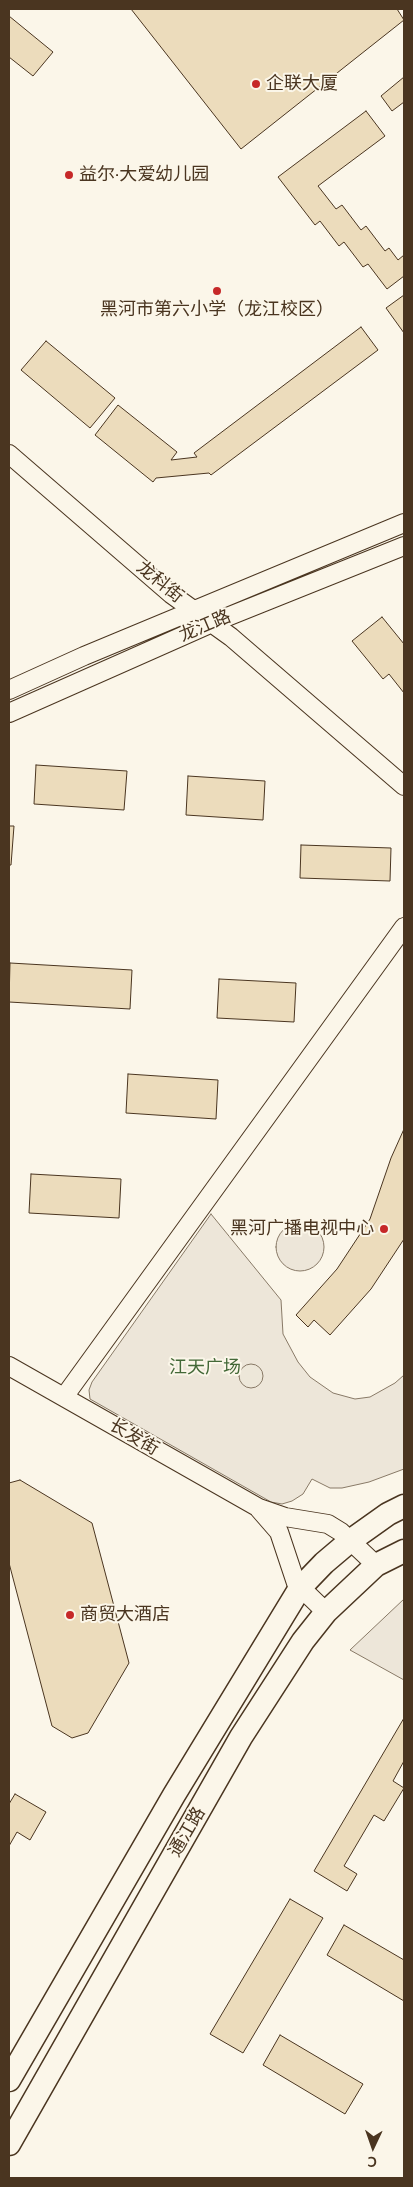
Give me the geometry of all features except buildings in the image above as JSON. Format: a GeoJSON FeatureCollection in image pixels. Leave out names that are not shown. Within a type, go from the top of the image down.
{"type":"FeatureCollection","features":[{"type":"Feature","properties":{"kind":"main road","name":"通江路"},"geometry":{"type":"LineString","coordinates":[[9,2080],[174,1795],[300,1588],[324,1563],[350,1541],[388,1514],[404,1506]]}},
{"type":"Feature","properties":{"kind":"main road","name":"通江路"},"geometry":{"type":"LineString","coordinates":[[9,2144],[241,1737],[303,1641],[326,1612],[376,1565],[404,1551]]}},
{"type":"Feature","properties":{"kind":"street","name":"龙科街"},"geometry":{"type":"LineString","coordinates":[[9,454],[171,594],[212,623],[404,786]]}},
{"type":"Feature","properties":{"kind":"street","name":"龙江路"},"geometry":{"type":"LineString","coordinates":[[9,690],[84,656],[404,523]]}},
{"type":"Feature","properties":{"kind":"street","name":"龙江路"},"geometry":{"type":"LineString","coordinates":[[9,713],[212,623],[404,546]]}},
{"type":"Feature","properties":{"kind":"street"},"geometry":{"type":"LineString","coordinates":[[64,1397],[404,928]]}},
{"type":"Feature","properties":{"kind":"street","name":"长发街"},"geometry":{"type":"LineString","coordinates":[[9,1366],[259,1508],[284,1518],[328,1524],[341,1532],[376,1565]]}},
{"type":"Feature","properties":{"kind":"street","name":"长发街"},"geometry":{"type":"LineString","coordinates":[[259,1508],[279,1532],[296,1583],[326,1612]]}},
{"type":"Feature","properties":{"kind":"green space","name":"江天广场"},"geometry":{"type":"Polygon","coordinates":[[[211,1214],[281,1300],[283,1334],[298,1362],[310,1377],[333,1393],[355,1399],[370,1397],[395,1383],[404,1375],[404,1469],[369,1482],[342,1488],[330,1488],[312,1479],[303,1494],[292,1501],[282,1504],[271,1502],[90,1399],[89,1390],[92,1382],[211,1214]]]}},
{"type":"Feature","properties":{"kind":"green space"},"geometry":{"type":"Polygon","coordinates":[[[295,1223],[305,1223],[314,1227],[320,1233],[324,1247],[320,1261],[314,1267],[305,1271],[295,1271],[286,1267],[280,1261],[276,1252],[276,1242],[280,1233],[286,1227],[295,1223]]]}},
{"type":"Feature","properties":{"kind":"green space"},"geometry":{"type":"Polygon","coordinates":[[[404,1599],[404,1680],[350,1650],[404,1599]]]}},
{"type":"Feature","properties":{"kind":"shaded area"},"geometry":{"type":"Polygon","coordinates":[[[251,1364],[256,1365],[262,1371],[262,1381],[256,1387],[251,1388],[246,1387],[240,1381],[239,1376],[240,1371],[246,1365],[251,1364]]]}},
{"type":"Feature","properties":{"kind":"place","name":"企联大厦"},"geometry":{"type":"Point","coordinates":[256,84]}},
{"type":"Feature","properties":{"kind":"place","name":"益尔·大爱幼儿园"},"geometry":{"type":"Point","coordinates":[69,175]}},
{"type":"Feature","properties":{"kind":"place","name":"黑河市第六小学（龙江校区）"},"geometry":{"type":"Point","coordinates":[217,291]}},
{"type":"Feature","properties":{"kind":"place","name":"黑河广播电视中心"},"geometry":{"type":"Point","coordinates":[384,1229]}},
{"type":"Feature","properties":{"kind":"place","name":"商贸大酒店"},"geometry":{"type":"Point","coordinates":[70,1615]}}]}
